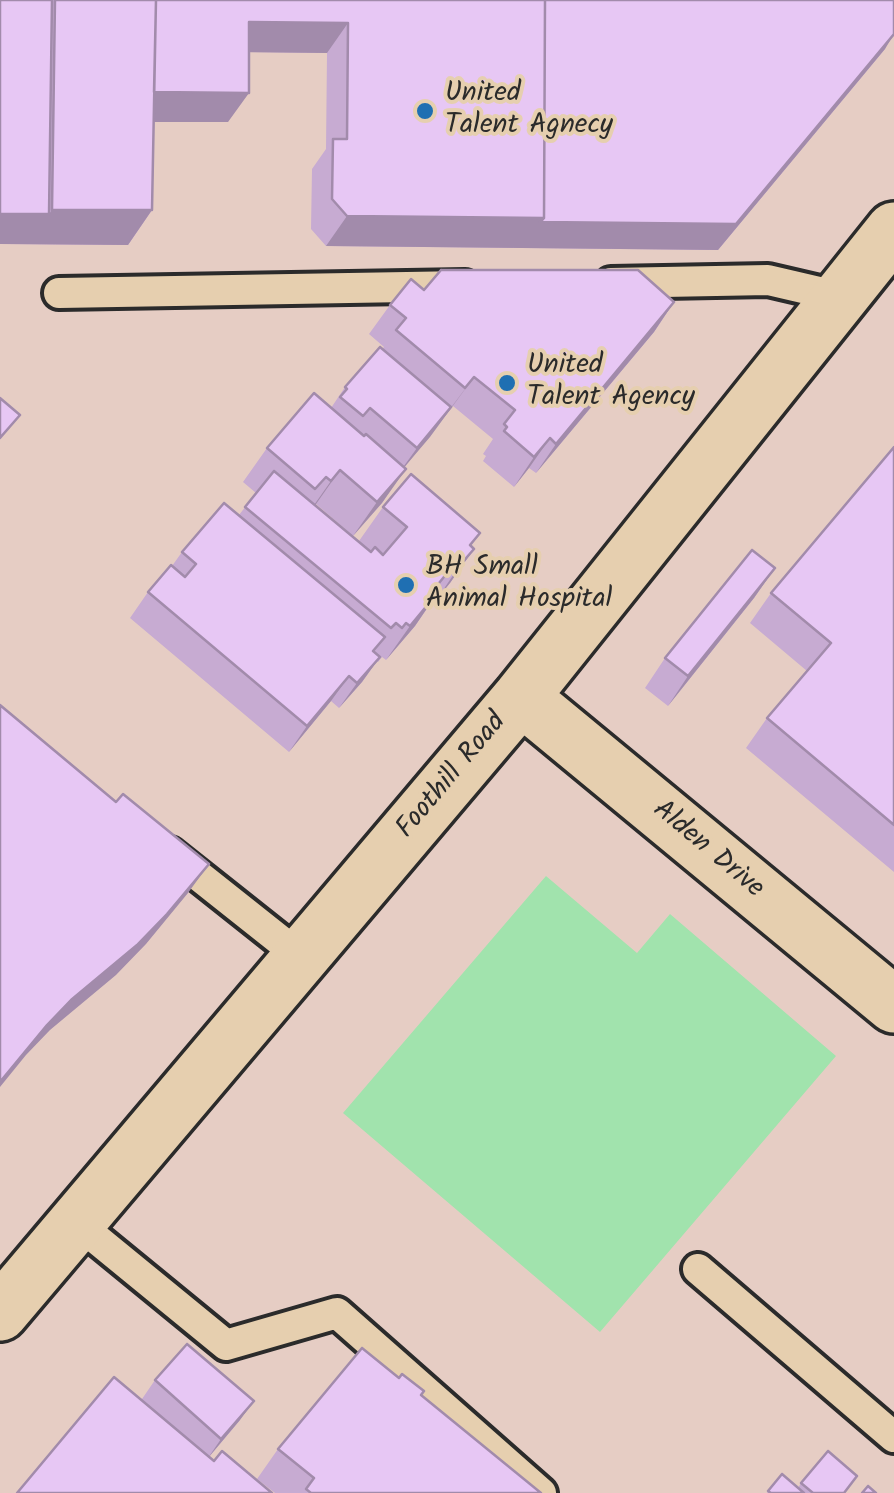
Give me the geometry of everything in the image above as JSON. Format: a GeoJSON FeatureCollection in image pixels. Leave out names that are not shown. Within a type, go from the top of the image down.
{"type":"FeatureCollection","features":[{"type":"Feature","properties":{"kind":"street","name":"Foothill Road"},"geometry":{"type":"LineString","coordinates":[[0,1314],[521,697],[894,230]]}},
{"type":"Feature","properties":{"kind":"street","name":"Alden Drive"},"geometry":{"type":"LineString","coordinates":[[521,697],[894,1005]]}},
{"type":"Feature","properties":{"kind":"lane"},"geometry":{"type":"LineString","coordinates":[[591,283],[768,280],[841,297]]}},
{"type":"Feature","properties":{"kind":"lane"},"geometry":{"type":"LineString","coordinates":[[59,293],[492,285]]}},
{"type":"Feature","properties":{"kind":"lane"},"geometry":{"type":"LineString","coordinates":[[148,834],[301,957]]}},
{"type":"Feature","properties":{"kind":"lane"},"geometry":{"type":"LineString","coordinates":[[77,1223],[226,1345],[337,1313],[541,1493]]}},
{"type":"Feature","properties":{"kind":"lane"},"geometry":{"type":"LineString","coordinates":[[698,1268],[894,1438]]}},
{"type":"Feature","properties":{"kind":"green space"},"geometry":{"type":"Polygon","coordinates":[[[546,876],[637,953],[670,914],[836,1056],[600,1332],[343,1113],[546,876]]]}},
{"type":"Feature","properties":{"kind":"building"},"geometry":{"type":"Polygon","coordinates":[[[0,0],[52,0],[49,214],[0,214],[0,0]]]}},
{"type":"Feature","properties":{"kind":"building"},"geometry":{"type":"Polygon","coordinates":[[[55,0],[156,0],[152,210],[52,210],[55,0]]]}},
{"type":"Feature","properties":{"kind":"building","name":"United Talent Agnecy"},"geometry":{"type":"Polygon","coordinates":[[[156,0],[545,0],[544,218],[347,216],[332,199],[333,139],[347,139],[348,23],[249,22],[249,93],[154,92],[156,0]]]}},
{"type":"Feature","properties":{"kind":"building"},"geometry":{"type":"Polygon","coordinates":[[[545,0],[894,0],[894,34],[736,224],[540,222],[544,218],[545,0]]]}},
{"type":"Feature","properties":{"kind":"building","name":"United Talent Agency"},"geometry":{"type":"Polygon","coordinates":[[[441,270],[638,270],[674,302],[556,444],[550,438],[534,457],[504,431],[504,424],[515,410],[474,377],[465,388],[396,330],[406,318],[390,305],[411,279],[424,290],[441,270]]]}},
{"type":"Feature","properties":{"kind":"building"},"geometry":{"type":"Polygon","coordinates":[[[380,347],[451,407],[417,448],[370,408],[363,416],[340,397],[380,347]]]}},
{"type":"Feature","properties":{"kind":"building"},"geometry":{"type":"Polygon","coordinates":[[[314,393],[406,469],[377,502],[340,470],[331,481],[326,477],[315,489],[267,448],[314,393]]]}},
{"type":"Feature","properties":{"kind":"building"},"geometry":{"type":"Polygon","coordinates":[[[0,398],[20,415],[0,438],[0,398]]]}},
{"type":"Feature","properties":{"kind":"building"},"geometry":{"type":"Polygon","coordinates":[[[894,447],[894,825],[767,718],[831,643],[771,593],[894,447]]]}},
{"type":"Feature","properties":{"kind":"building"},"geometry":{"type":"Polygon","coordinates":[[[274,471],[371,552],[375,547],[383,555],[407,527],[383,507],[411,474],[480,533],[470,545],[474,549],[460,565],[456,562],[435,588],[439,591],[410,626],[406,623],[402,628],[396,623],[391,628],[245,507],[274,471]]]}},
{"type":"Feature","properties":{"kind":"building"},"geometry":{"type":"Polygon","coordinates":[[[224,503],[385,637],[373,651],[380,657],[357,683],[349,676],[307,726],[148,592],[171,565],[185,577],[196,564],[182,552],[224,503]]]}},
{"type":"Feature","properties":{"kind":"building"},"geometry":{"type":"Polygon","coordinates":[[[752,550],[775,568],[688,676],[665,658],[752,550]]]}},
{"type":"Feature","properties":{"kind":"building"},"geometry":{"type":"Polygon","coordinates":[[[0,705],[116,802],[123,794],[209,864],[137,945],[47,1025],[0,1082],[0,705]]]}},
{"type":"Feature","properties":{"kind":"building"},"geometry":{"type":"Polygon","coordinates":[[[187,1344],[254,1401],[221,1439],[155,1380],[187,1344]]]}},
{"type":"Feature","properties":{"kind":"building"},"geometry":{"type":"Polygon","coordinates":[[[362,1348],[399,1378],[402,1374],[424,1391],[421,1395],[541,1493],[311,1493],[306,1489],[314,1478],[278,1449],[362,1348]]]}},
{"type":"Feature","properties":{"kind":"building"},"geometry":{"type":"Polygon","coordinates":[[[114,1377],[214,1461],[222,1451],[272,1493],[17,1493],[114,1377]]]}},
{"type":"Feature","properties":{"kind":"building"},"geometry":{"type":"Polygon","coordinates":[[[828,1451],[857,1476],[844,1493],[813,1493],[801,1483],[828,1451]]]}},
{"type":"Feature","properties":{"kind":"building"},"geometry":{"type":"Polygon","coordinates":[[[782,1474],[804,1493],[768,1491],[782,1474]]]}},
{"type":"Feature","properties":{"kind":"place","name":"United Talent Agnecy"},"geometry":{"type":"Point","coordinates":[425,111]}},
{"type":"Feature","properties":{"kind":"place","name":"United Talent Agency"},"geometry":{"type":"Point","coordinates":[507,383]}},
{"type":"Feature","properties":{"kind":"place","name":"BH Small Animal Hospital"},"geometry":{"type":"Point","coordinates":[406,585]}}]}
